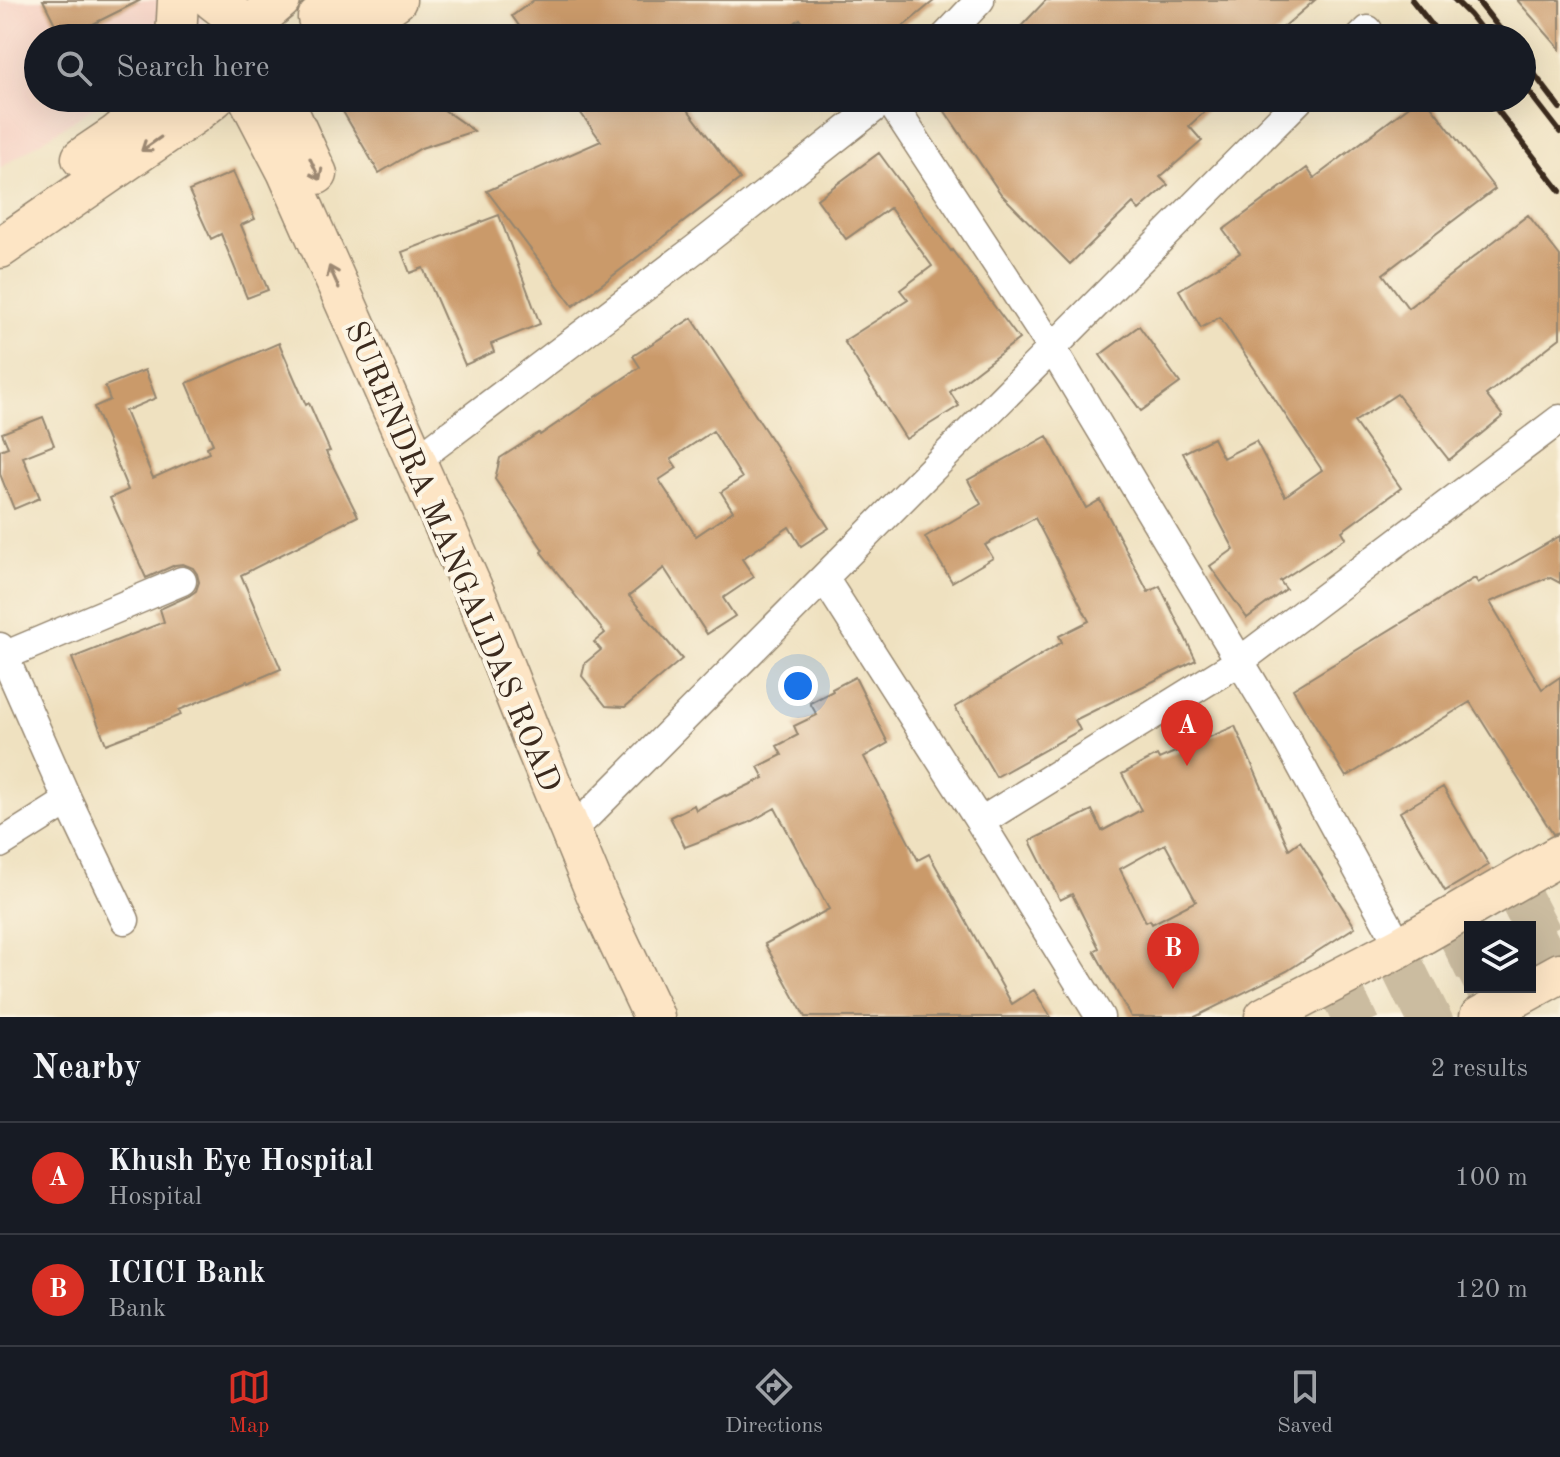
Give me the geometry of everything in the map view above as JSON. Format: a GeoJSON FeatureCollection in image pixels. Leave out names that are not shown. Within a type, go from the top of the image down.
{"type":"FeatureCollection","features":[{"type":"Feature","properties":{"kind":"main road"},"geometry":{"type":"LineString","coordinates":[[177,24],[178,0]]}},
{"type":"Feature","properties":{"kind":"main road"},"geometry":{"type":"LineString","coordinates":[[212,0],[230,24]]}},
{"type":"Feature","properties":{"kind":"main road"},"geometry":{"type":"LineString","coordinates":[[251,24],[280,0]]}},
{"type":"Feature","properties":{"kind":"main road"},"geometry":{"type":"LineString","coordinates":[[316,19],[379,12],[396,0]]}},
{"type":"Feature","properties":{"kind":"main road"},"geometry":{"type":"LineString","coordinates":[[116,135],[131,112]]}},
{"type":"Feature","properties":{"kind":"main road"},"geometry":{"type":"LineString","coordinates":[[0,215],[145,112]]}},
{"type":"Feature","properties":{"kind":"main road"},"geometry":{"type":"LineString","coordinates":[[0,248],[196,112]]}},
{"type":"Feature","properties":{"kind":"main road","name":"SURENDRA MANGALDAS ROAD"},"geometry":{"type":"LineString","coordinates":[[256,112],[426,453],[586,817],[638,945],[673,1017]]}},
{"type":"Feature","properties":{"kind":"main road","name":"SURENDRA MANGALDAS ROAD"},"geometry":{"type":"LineString","coordinates":[[288,112],[370,290],[480,606],[601,905],[654,1017]]}},
{"type":"Feature","properties":{"kind":"main road"},"geometry":{"type":"LineString","coordinates":[[1265,1017],[1400,947],[1560,855]]}},
{"type":"Feature","properties":{"kind":"main road"},"geometry":{"type":"LineString","coordinates":[[1480,1017],[1560,973]]}},
{"type":"Feature","properties":{"kind":"street"},"geometry":{"type":"LineString","coordinates":[[957,24],[980,0]]}},
{"type":"Feature","properties":{"kind":"street"},"geometry":{"type":"LineString","coordinates":[[426,453],[869,112]]}},
{"type":"Feature","properties":{"kind":"street"},"geometry":{"type":"LineString","coordinates":[[896,112],[1052,348],[1287,740],[1400,947]]}},
{"type":"Feature","properties":{"kind":"street"},"geometry":{"type":"LineString","coordinates":[[586,817],[1287,112]]}},
{"type":"Feature","properties":{"kind":"street"},"geometry":{"type":"LineString","coordinates":[[980,822],[1240,661],[1560,419]]}},
{"type":"Feature","properties":{"kind":"street"},"geometry":{"type":"LineString","coordinates":[[824,578],[1100,1017]]}},
{"type":"Feature","properties":{"kind":"street"},"geometry":{"type":"LineString","coordinates":[[125,920],[2,651],[182,581]]}},
{"type":"Feature","properties":{"kind":"street"},"geometry":{"type":"LineString","coordinates":[[0,844],[68,801]]}},
{"type":"Feature","properties":{"kind":"shaded area"},"geometry":{"type":"Polygon","coordinates":[[[0,0],[193,0],[205,24],[24,24],[24,112],[87,112],[0,168],[0,0]]]}},
{"type":"Feature","properties":{"kind":"building"},"geometry":{"type":"Polygon","coordinates":[[[43,0],[141,0],[93,24],[55,24],[43,0]]]}},
{"type":"Feature","properties":{"kind":"building"},"geometry":{"type":"Polygon","coordinates":[[[534,0],[935,0],[906,24],[804,24],[800,19],[793,24],[518,24],[512,16],[534,0]]]}},
{"type":"Feature","properties":{"kind":"building"},"geometry":{"type":"Polygon","coordinates":[[[1046,0],[1315,0],[1287,24],[1023,24],[1046,0]]]}},
{"type":"Feature","properties":{"kind":"building"},"geometry":{"type":"Polygon","coordinates":[[[1517,0],[1560,0],[1560,49],[1517,0]]]}},
{"type":"Feature","properties":{"kind":"building"},"geometry":{"type":"Polygon","coordinates":[[[343,112],[447,112],[474,131],[421,148],[379,173],[343,112]]]}},
{"type":"Feature","properties":{"kind":"building"},"geometry":{"type":"Polygon","coordinates":[[[580,112],[690,112],[740,179],[573,306],[487,191],[601,141],[580,112]]]}},
{"type":"Feature","properties":{"kind":"building"},"geometry":{"type":"Polygon","coordinates":[[[945,112],[1204,112],[1189,126],[1202,141],[1160,177],[1168,185],[1139,210],[1133,203],[1070,264],[1001,194],[945,112]]]}},
{"type":"Feature","properties":{"kind":"building"},"geometry":{"type":"Polygon","coordinates":[[[1401,112],[1436,112],[1495,189],[1383,274],[1408,308],[1528,215],[1560,256],[1560,338],[1486,395],[1503,416],[1449,460],[1397,394],[1354,422],[1401,488],[1342,531],[1346,538],[1280,581],[1286,589],[1247,618],[1210,566],[1234,549],[1183,453],[1213,438],[1223,458],[1256,441],[1285,496],[1322,470],[1220,317],[1201,328],[1179,290],[1240,253],[1223,230],[1307,168],[1314,178],[1401,112]]]}},
{"type":"Feature","properties":{"kind":"building"},"geometry":{"type":"Polygon","coordinates":[[[879,153],[1019,339],[950,392],[959,406],[906,439],[844,341],[908,300],[900,290],[932,266],[890,208],[846,239],[817,199],[879,153]]]}},
{"type":"Feature","properties":{"kind":"building"},"geometry":{"type":"Polygon","coordinates":[[[233,172],[255,219],[241,225],[268,290],[247,298],[221,234],[211,239],[189,191],[233,172]]]}},
{"type":"Feature","properties":{"kind":"building"},"geometry":{"type":"Polygon","coordinates":[[[499,215],[540,324],[491,344],[494,352],[465,365],[423,268],[410,273],[402,252],[499,215]]]}},
{"type":"Feature","properties":{"kind":"building"},"geometry":{"type":"Polygon","coordinates":[[[692,318],[829,528],[801,546],[789,527],[742,559],[754,577],[723,598],[735,616],[707,634],[664,568],[629,596],[682,659],[625,707],[606,706],[582,676],[585,663],[601,650],[594,642],[605,633],[541,552],[543,550],[495,479],[500,458],[540,435],[640,367],[633,356],[692,318]],[[713,431],[671,459],[677,468],[659,480],[696,536],[733,511],[721,492],[742,478],[713,431]]]}},
{"type":"Feature","properties":{"kind":"building"},"geometry":{"type":"Polygon","coordinates":[[[1139,326],[1180,383],[1141,411],[1100,355],[1139,326]]]}},
{"type":"Feature","properties":{"kind":"building"},"geometry":{"type":"Polygon","coordinates":[[[279,343],[330,451],[326,452],[358,516],[241,575],[281,669],[179,710],[181,715],[106,744],[72,658],[164,622],[160,609],[189,596],[196,591],[199,582],[193,568],[183,564],[146,578],[110,498],[128,490],[94,407],[110,400],[105,386],[145,370],[156,398],[125,411],[153,478],[209,453],[207,447],[213,444],[187,383],[279,343]]]}},
{"type":"Feature","properties":{"kind":"building"},"geometry":{"type":"Polygon","coordinates":[[[43,417],[54,445],[23,457],[40,498],[14,509],[0,474],[0,450],[8,447],[2,433],[43,417]]]}},
{"type":"Feature","properties":{"kind":"building"},"geometry":{"type":"Polygon","coordinates":[[[1047,436],[1086,508],[1100,500],[1148,592],[1160,586],[1196,660],[1075,720],[1080,730],[996,777],[955,707],[1062,642],[1059,636],[1089,621],[1035,518],[985,545],[993,558],[952,582],[925,537],[981,504],[968,480],[1047,436]]]}},
{"type":"Feature","properties":{"kind":"building"},"geometry":{"type":"Polygon","coordinates":[[[1560,536],[1560,583],[1549,577],[1490,602],[1542,689],[1560,677],[1560,832],[1553,834],[1470,702],[1346,777],[1293,689],[1475,578],[1478,583],[1560,536]]]}},
{"type":"Feature","properties":{"kind":"building"},"geometry":{"type":"Polygon","coordinates":[[[855,677],[888,743],[864,757],[918,860],[929,854],[1012,1004],[1034,990],[1051,1017],[805,1017],[765,944],[829,909],[775,808],[748,823],[685,847],[670,817],[694,805],[696,810],[764,778],[758,767],[782,755],[777,746],[798,735],[794,726],[817,715],[810,703],[855,677]]]}},
{"type":"Feature","properties":{"kind":"building"},"geometry":{"type":"Polygon","coordinates":[[[1235,726],[1289,849],[1300,841],[1355,927],[1287,971],[1195,1017],[1131,1017],[1094,951],[1099,948],[1072,894],[1060,900],[1030,841],[1092,810],[1102,831],[1141,810],[1122,774],[1157,755],[1159,759],[1235,726]],[[1165,844],[1120,869],[1146,922],[1150,920],[1152,924],[1196,901],[1165,844]]]}},
{"type":"Feature","properties":{"kind":"building"},"geometry":{"type":"Polygon","coordinates":[[[1443,787],[1489,865],[1445,891],[1400,812],[1443,787]]]}},
{"type":"Feature","properties":{"kind":"tunnel"},"geometry":{"type":"LineString","coordinates":[[1523,921],[1560,902]]}},
{"type":"Feature","properties":{"kind":"tunnel"},"geometry":{"type":"LineString","coordinates":[[1536,952],[1560,939]]}},
{"type":"Feature","properties":{"kind":"tunnel"},"geometry":{"type":"LineString","coordinates":[[1329,1017],[1464,951]]}},
{"type":"Feature","properties":{"kind":"tunnel"},"geometry":{"type":"LineString","coordinates":[[1404,1017],[1464,987]]}},
{"type":"Feature","properties":{"kind":"railway"},"geometry":{"type":"LineString","coordinates":[[1412,0],[1431,24]]}},
{"type":"Feature","properties":{"kind":"railway"},"geometry":{"type":"LineString","coordinates":[[1455,0],[1477,24]]}},
{"type":"Feature","properties":{"kind":"railway"},"geometry":{"type":"LineString","coordinates":[[1477,0],[1496,24]]}},
{"type":"Feature","properties":{"kind":"railway"},"geometry":{"type":"LineString","coordinates":[[1536,76],[1560,108]]}},
{"type":"Feature","properties":{"kind":"railway"},"geometry":{"type":"LineString","coordinates":[[1536,101],[1560,132]]}},
{"type":"Feature","properties":{"kind":"railway"},"geometry":{"type":"LineString","coordinates":[[1499,112],[1560,191]]}},
{"type":"Feature","properties":{"kind":"place","name":"Khush Eye Hospital"},"geometry":{"type":"Point","coordinates":[1187,766]}},
{"type":"Feature","properties":{"kind":"place","name":"ICICI Bank"},"geometry":{"type":"Point","coordinates":[1173,989]}}]}
